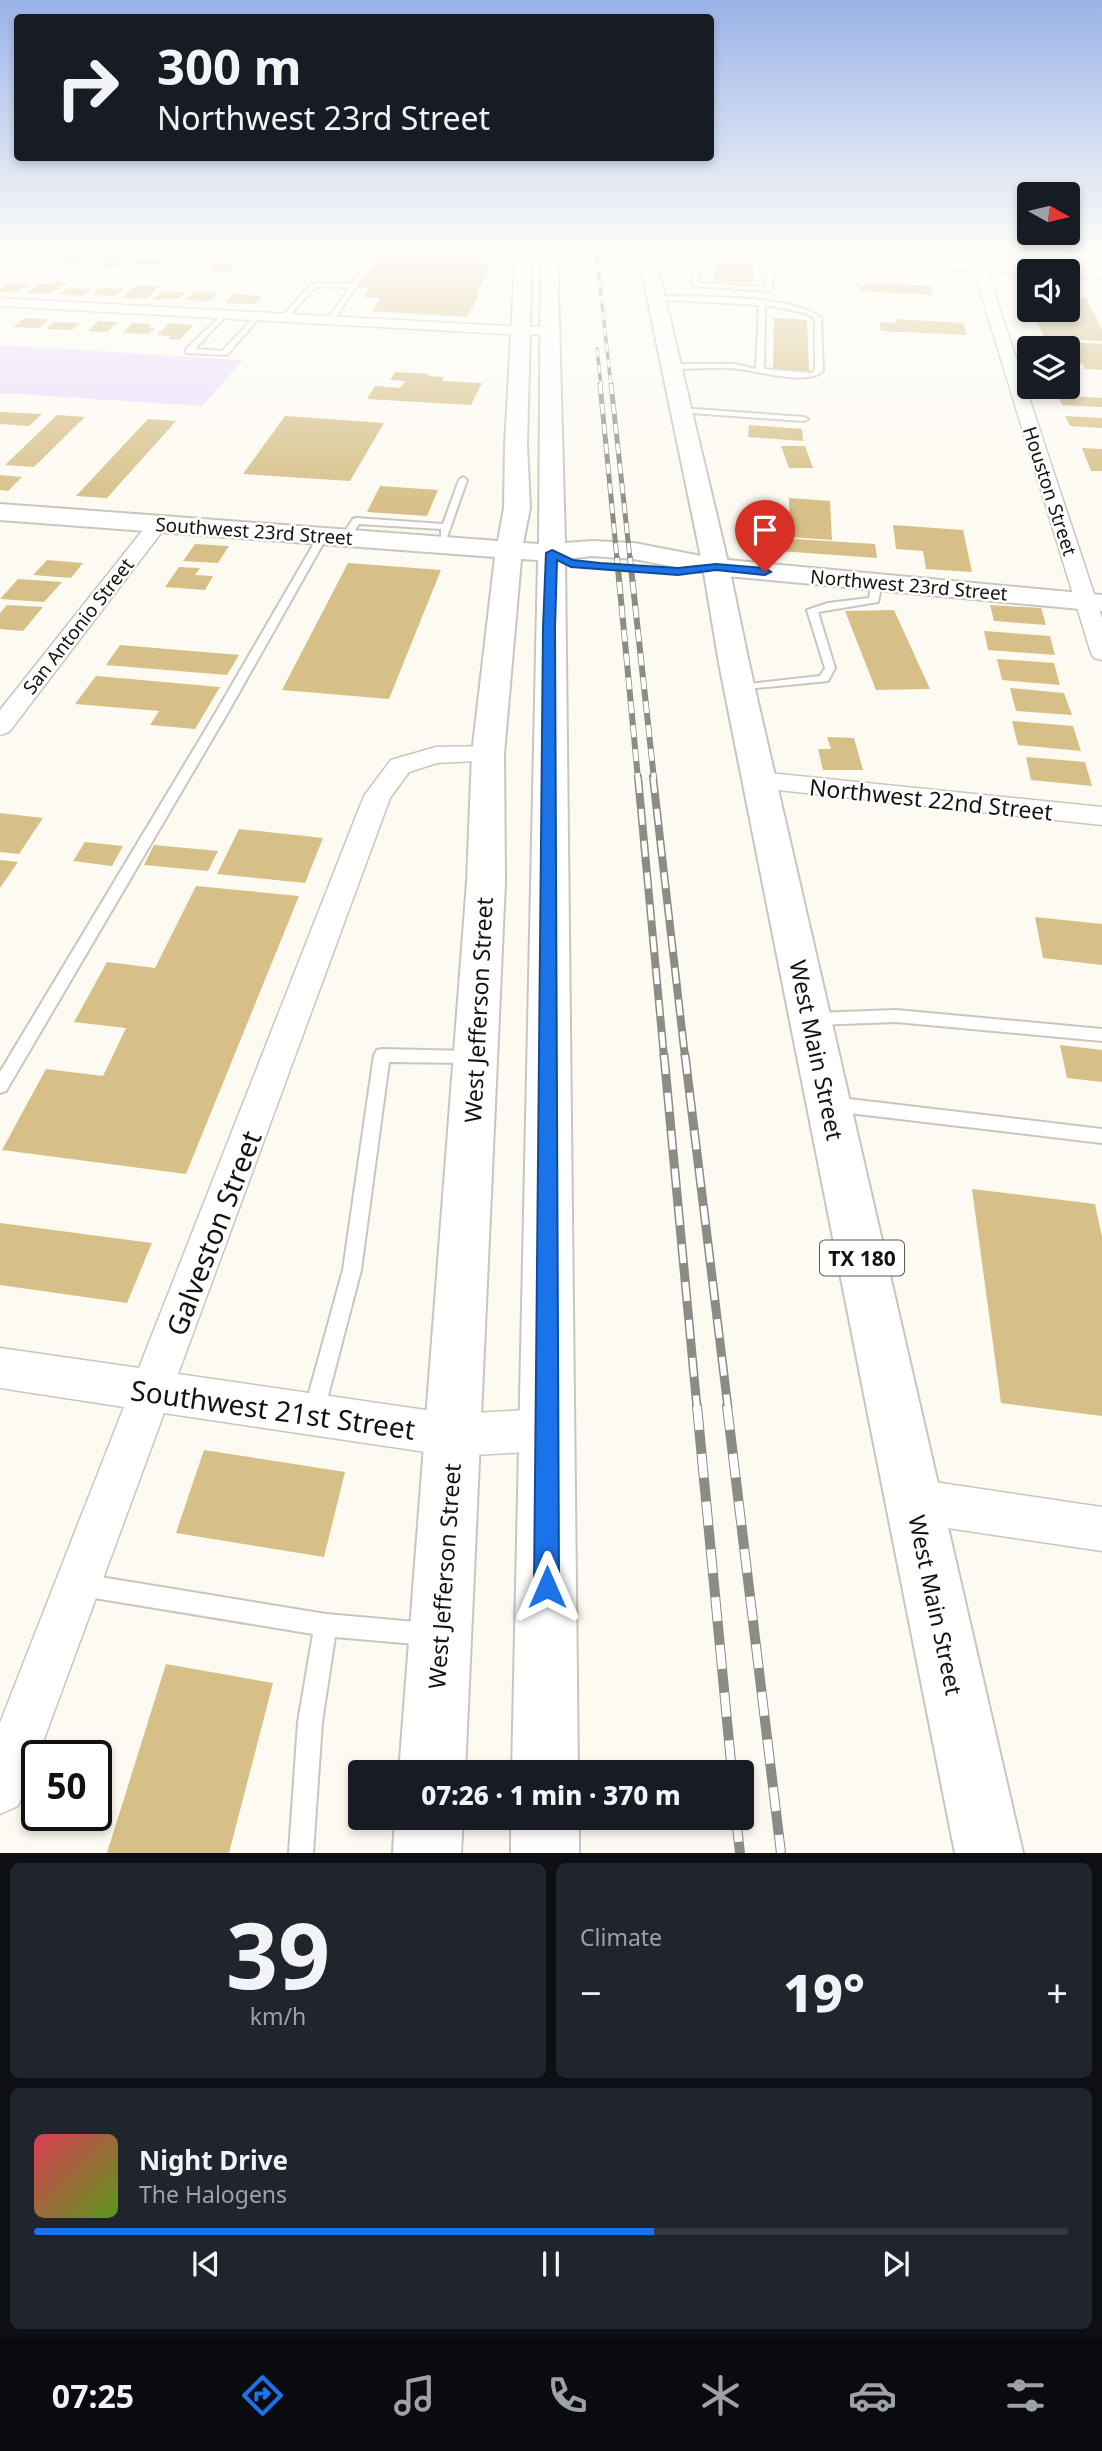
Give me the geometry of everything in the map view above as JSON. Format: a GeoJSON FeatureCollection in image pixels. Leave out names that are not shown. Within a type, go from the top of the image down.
{"type":"FeatureCollection","features":[{"type":"Feature","properties":{"kind":"main road","name":"West Jefferson Street"},"geometry":{"type":"LineString","coordinates":[[522,334],[517,420],[517,508],[549,628],[545,1760]]}},
{"type":"Feature","properties":{"kind":"main road","name":"West Jefferson Street"},"geometry":{"type":"LineString","coordinates":[[433,1760],[486,882],[488,754],[530,551],[550,419],[550,334]]}},
{"type":"Feature","properties":{"kind":"main road","name":"West Main Street"},"geometry":{"type":"LineString","coordinates":[[664,334],[716,567],[759,781],[989,1853]]}},
{"type":"Feature","properties":{"kind":"main road"},"geometry":{"type":"LineString","coordinates":[[517,420],[550,419]]}},
{"type":"Feature","properties":{"kind":"main road","name":"Southwest 23rd Street"},"geometry":{"type":"LineString","coordinates":[[0,512],[335,536],[443,536],[530,551]]}},
{"type":"Feature","properties":{"kind":"main road","name":"Northwest 23rd Street"},"geometry":{"type":"LineString","coordinates":[[530,551],[571,564],[678,572],[716,567],[1094,603]]}},
{"type":"Feature","properties":{"kind":"main road"},"geometry":{"type":"LineString","coordinates":[[427,1853],[428,1830]]}},
{"type":"Feature","properties":{"kind":"main road"},"geometry":{"type":"LineString","coordinates":[[545,1830],[545,1853]]}},
{"type":"Feature","properties":{"kind":"street","name":"Houston Street"},"geometry":{"type":"LineString","coordinates":[[1002,334],[1094,603],[1102,653]]}},
{"type":"Feature","properties":{"kind":"street","name":"San Antonio Street"},"geometry":{"type":"LineString","coordinates":[[0,726],[157,525]]}},
{"type":"Feature","properties":{"kind":"street","name":"Galveston Street"},"geometry":{"type":"LineString","coordinates":[[0,1788],[153,1392],[377,796],[400,766],[436,755],[488,754]]}},
{"type":"Feature","properties":{"kind":"street","name":"Northwest 22nd Street"},"geometry":{"type":"LineString","coordinates":[[759,781],[1102,816]]}},
{"type":"Feature","properties":{"kind":"street","name":"Southwest 21st Street"},"geometry":{"type":"LineString","coordinates":[[0,1368],[453,1435],[548,1430]]}},
{"type":"Feature","properties":{"kind":"street"},"geometry":{"type":"LineString","coordinates":[[914,1501],[1102,1529]]}},
{"type":"Feature","properties":{"kind":"lane"},"geometry":{"type":"LineString","coordinates":[[205,334],[189,351],[224,353],[241,334]]}},
{"type":"Feature","properties":{"kind":"lane"},"geometry":{"type":"LineString","coordinates":[[760,371],[761,334]]}},
{"type":"Feature","properties":{"kind":"lane"},"geometry":{"type":"LineString","coordinates":[[671,366],[734,366],[813,375],[819,371],[818,334]]}},
{"type":"Feature","properties":{"kind":"lane"},"geometry":{"type":"LineString","coordinates":[[680,410],[804,419]]}},
{"type":"Feature","properties":{"kind":"lane"},"geometry":{"type":"LineString","coordinates":[[443,536],[463,480]]}},
{"type":"Feature","properties":{"kind":"lane"},"geometry":{"type":"LineString","coordinates":[[0,1086],[221,714],[335,536]]}},
{"type":"Feature","properties":{"kind":"lane"},"geometry":{"type":"LineString","coordinates":[[740,688],[824,679],[830,668],[812,610],[830,603],[863,603],[874,600],[877,582]]}},
{"type":"Feature","properties":{"kind":"lane"},"geometry":{"type":"LineString","coordinates":[[810,1019],[896,1016],[1102,1035]]}},
{"type":"Feature","properties":{"kind":"lane"},"geometry":{"type":"LineString","coordinates":[[313,1415],[352,1270],[382,1055],[475,1057]]}},
{"type":"Feature","properties":{"kind":"lane"},"geometry":{"type":"LineString","coordinates":[[828,1103],[1102,1136]]}},
{"type":"Feature","properties":{"kind":"lane"},"geometry":{"type":"LineString","coordinates":[[79,1585],[326,1625],[440,1635]]}},
{"type":"Feature","properties":{"kind":"lane"},"geometry":{"type":"LineString","coordinates":[[301,1853],[310,1722],[326,1625]]}},
{"type":"Feature","properties":{"kind":"shaded area"},"geometry":{"type":"Polygon","coordinates":[[[0,345],[243,360],[202,406],[0,393],[0,345]]]}},
{"type":"Feature","properties":{"kind":"building"},"geometry":{"type":"Polygon","coordinates":[[[185,334],[179,340],[168,339],[171,336],[157,335],[185,334]]]}},
{"type":"Feature","properties":{"kind":"building"},"geometry":{"type":"Polygon","coordinates":[[[774,334],[808,334],[809,371],[773,369],[774,334]]]}},
{"type":"Feature","properties":{"kind":"building"},"geometry":{"type":"Polygon","coordinates":[[[1042,334],[1102,334],[1102,341],[1080,340],[1080,336],[1042,334]]]}},
{"type":"Feature","properties":{"kind":"building"},"geometry":{"type":"Polygon","coordinates":[[[1080,343],[1102,344],[1102,370],[1085,369],[1080,364],[1080,343]]]}},
{"type":"Feature","properties":{"kind":"building"},"geometry":{"type":"Polygon","coordinates":[[[395,372],[444,377],[442,381],[482,383],[471,405],[367,399],[375,386],[400,388],[405,381],[390,380],[395,372]]]}},
{"type":"Feature","properties":{"kind":"building"},"geometry":{"type":"Polygon","coordinates":[[[1102,398],[1102,407],[1062,405],[1060,399],[1102,398]]]}},
{"type":"Feature","properties":{"kind":"building"},"geometry":{"type":"Polygon","coordinates":[[[0,412],[42,414],[29,426],[0,424],[0,412]]]}},
{"type":"Feature","properties":{"kind":"building"},"geometry":{"type":"Polygon","coordinates":[[[57,415],[85,417],[34,467],[5,465],[57,415]]]}},
{"type":"Feature","properties":{"kind":"building"},"geometry":{"type":"Polygon","coordinates":[[[285,416],[384,423],[350,481],[243,474],[285,416]]]}},
{"type":"Feature","properties":{"kind":"building"},"geometry":{"type":"Polygon","coordinates":[[[1065,416],[1102,418],[1102,428],[1070,426],[1065,416]]]}},
{"type":"Feature","properties":{"kind":"building"},"geometry":{"type":"Polygon","coordinates":[[[148,419],[176,421],[107,498],[76,496],[148,419]]]}},
{"type":"Feature","properties":{"kind":"building"},"geometry":{"type":"Polygon","coordinates":[[[749,425],[802,429],[803,441],[748,437],[749,425]]]}},
{"type":"Feature","properties":{"kind":"building"},"geometry":{"type":"Polygon","coordinates":[[[781,446],[805,446],[813,468],[789,468],[781,446]]]}},
{"type":"Feature","properties":{"kind":"building"},"geometry":{"type":"Polygon","coordinates":[[[1082,448],[1102,449],[1102,471],[1091,471],[1082,448]]]}},
{"type":"Feature","properties":{"kind":"building"},"geometry":{"type":"Polygon","coordinates":[[[0,475],[22,477],[8,491],[0,490],[0,475]]]}},
{"type":"Feature","properties":{"kind":"building"},"geometry":{"type":"Polygon","coordinates":[[[380,486],[438,490],[427,516],[367,512],[380,486]]]}},
{"type":"Feature","properties":{"kind":"building"},"geometry":{"type":"Polygon","coordinates":[[[789,498],[830,501],[832,540],[790,537],[789,498]]]}},
{"type":"Feature","properties":{"kind":"building"},"geometry":{"type":"Polygon","coordinates":[[[893,525],[963,530],[972,572],[926,569],[923,551],[896,549],[893,525]]]}},
{"type":"Feature","properties":{"kind":"building"},"geometry":{"type":"Polygon","coordinates":[[[779,538],[875,544],[877,558],[779,551],[779,538]]]}},
{"type":"Feature","properties":{"kind":"building"},"geometry":{"type":"Polygon","coordinates":[[[195,544],[229,546],[218,563],[183,561],[195,544]]]}},
{"type":"Feature","properties":{"kind":"building"},"geometry":{"type":"Polygon","coordinates":[[[47,560],[83,563],[71,578],[33,575],[47,560]]]}},
{"type":"Feature","properties":{"kind":"building"},"geometry":{"type":"Polygon","coordinates":[[[348,563],[441,570],[389,699],[282,690],[348,563]]]}},
{"type":"Feature","properties":{"kind":"building"},"geometry":{"type":"Polygon","coordinates":[[[179,567],[200,568],[195,575],[213,576],[205,590],[165,587],[179,567]]]}},
{"type":"Feature","properties":{"kind":"building"},"geometry":{"type":"Polygon","coordinates":[[[18,579],[62,582],[44,602],[0,599],[18,579]]]}},
{"type":"Feature","properties":{"kind":"building"},"geometry":{"type":"Polygon","coordinates":[[[7,605],[43,607],[23,631],[0,629],[0,613],[7,605]]]}},
{"type":"Feature","properties":{"kind":"building"},"geometry":{"type":"Polygon","coordinates":[[[990,605],[1041,608],[1046,625],[994,621],[990,605]]]}},
{"type":"Feature","properties":{"kind":"building"},"geometry":{"type":"Polygon","coordinates":[[[894,610],[930,689],[876,690],[845,611],[894,610]]]}},
{"type":"Feature","properties":{"kind":"building"},"geometry":{"type":"Polygon","coordinates":[[[984,631],[1050,636],[1055,655],[988,650],[984,631]]]}},
{"type":"Feature","properties":{"kind":"building"},"geometry":{"type":"Polygon","coordinates":[[[120,645],[239,655],[227,675],[106,665],[120,645]]]}},
{"type":"Feature","properties":{"kind":"building"},"geometry":{"type":"Polygon","coordinates":[[[997,659],[1054,663],[1060,685],[1002,680],[997,659]]]}},
{"type":"Feature","properties":{"kind":"building"},"geometry":{"type":"Polygon","coordinates":[[[96,676],[220,687],[195,729],[150,725],[159,711],[75,704],[96,676]]]}},
{"type":"Feature","properties":{"kind":"building"},"geometry":{"type":"Polygon","coordinates":[[[1010,688],[1064,693],[1072,715],[1016,711],[1010,688]]]}},
{"type":"Feature","properties":{"kind":"building"},"geometry":{"type":"Polygon","coordinates":[[[1012,721],[1073,726],[1081,751],[1018,745],[1012,721]]]}},
{"type":"Feature","properties":{"kind":"building"},"geometry":{"type":"Polygon","coordinates":[[[827,737],[854,738],[863,770],[823,770],[818,749],[831,749],[827,737]]]}},
{"type":"Feature","properties":{"kind":"building"},"geometry":{"type":"Polygon","coordinates":[[[1026,757],[1085,762],[1092,786],[1031,780],[1026,757]]]}},
{"type":"Feature","properties":{"kind":"building"},"geometry":{"type":"Polygon","coordinates":[[[0,813],[43,818],[19,854],[0,852],[0,813]]]}},
{"type":"Feature","properties":{"kind":"building"},"geometry":{"type":"Polygon","coordinates":[[[239,829],[323,838],[305,883],[217,874],[239,829]]]}},
{"type":"Feature","properties":{"kind":"building"},"geometry":{"type":"Polygon","coordinates":[[[85,842],[123,846],[112,866],[73,861],[85,842]]]}},
{"type":"Feature","properties":{"kind":"building"},"geometry":{"type":"Polygon","coordinates":[[[154,845],[218,851],[208,871],[144,865],[154,845]]]}},
{"type":"Feature","properties":{"kind":"building"},"geometry":{"type":"Polygon","coordinates":[[[0,860],[18,862],[0,888],[0,860]]]}},
{"type":"Feature","properties":{"kind":"building"},"geometry":{"type":"Polygon","coordinates":[[[196,886],[299,896],[186,1174],[2,1150],[46,1069],[103,1076],[126,1028],[74,1022],[107,962],[155,968],[196,886]]]}},
{"type":"Feature","properties":{"kind":"building"},"geometry":{"type":"Polygon","coordinates":[[[1035,917],[1102,924],[1102,965],[1043,958],[1035,917]]]}},
{"type":"Feature","properties":{"kind":"building"},"geometry":{"type":"Polygon","coordinates":[[[1060,1045],[1102,1050],[1102,1082],[1067,1078],[1060,1045]]]}},
{"type":"Feature","properties":{"kind":"building"},"geometry":{"type":"Polygon","coordinates":[[[972,1189],[1095,1204],[1102,1237],[1102,1416],[1001,1403],[972,1189]]]}},
{"type":"Feature","properties":{"kind":"building"},"geometry":{"type":"Polygon","coordinates":[[[0,1223],[152,1243],[127,1303],[0,1285],[0,1223]]]}},
{"type":"Feature","properties":{"kind":"building"},"geometry":{"type":"Polygon","coordinates":[[[204,1450],[345,1472],[324,1557],[176,1533],[204,1450]]]}},
{"type":"Feature","properties":{"kind":"building"},"geometry":{"type":"Polygon","coordinates":[[[166,1664],[273,1683],[229,1853],[107,1853],[166,1664]]]}},
{"type":"Feature","properties":{"kind":"railway"},"geometry":{"type":"LineString","coordinates":[[605,334],[611,386]]}},
{"type":"Feature","properties":{"kind":"railway"},"geometry":{"type":"LineString","coordinates":[[597,349],[601,386]]}},
{"type":"Feature","properties":{"kind":"railway"},"geometry":{"type":"LineString","coordinates":[[600,384],[617,559]]}},
{"type":"Feature","properties":{"kind":"railway"},"geometry":{"type":"LineString","coordinates":[[611,384],[630,559]]}},
{"type":"Feature","properties":{"kind":"railway"},"geometry":{"type":"LineString","coordinates":[[617,558],[638,779]]}},
{"type":"Feature","properties":{"kind":"railway"},"geometry":{"type":"LineString","coordinates":[[630,558],[654,779]]}},
{"type":"Feature","properties":{"kind":"railway"},"geometry":{"type":"LineString","coordinates":[[638,777],[664,1057]]}},
{"type":"Feature","properties":{"kind":"railway"},"geometry":{"type":"LineString","coordinates":[[653,777],[685,1057]]}},
{"type":"Feature","properties":{"kind":"railway"},"geometry":{"type":"LineString","coordinates":[[664,1055],[697,1408]]}},
{"type":"Feature","properties":{"kind":"railway"},"geometry":{"type":"LineString","coordinates":[[685,1055],[728,1408]]}},
{"type":"Feature","properties":{"kind":"railway"},"geometry":{"type":"LineString","coordinates":[[697,1406],[731,1760]]}},
{"type":"Feature","properties":{"kind":"railway"},"geometry":{"type":"LineString","coordinates":[[727,1406],[781,1853]]}},
{"type":"Feature","properties":{"kind":"railway"},"geometry":{"type":"LineString","coordinates":[[737,1830],[740,1853]]}},
{"type":"Feature","properties":{"kind":"route"},"geometry":{"type":"LineString","coordinates":[[547,1587],[549,628],[552,553],[571,564],[678,572],[716,567],[765,572]]}}]}
